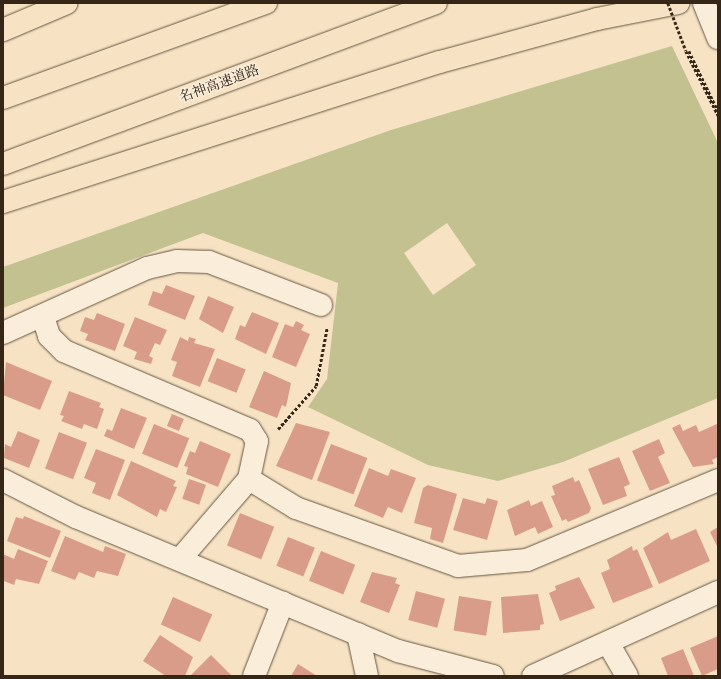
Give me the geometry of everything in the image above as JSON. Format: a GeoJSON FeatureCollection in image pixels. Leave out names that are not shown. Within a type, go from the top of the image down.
{"type":"FeatureCollection","features":[{"type":"Feature","properties":{"kind":"highway"},"geometry":{"type":"LineString","coordinates":[[3,30],[67,3]]}},
{"type":"Feature","properties":{"kind":"highway"},"geometry":{"type":"LineString","coordinates":[[3,98],[266,3]]}},
{"type":"Feature","properties":{"kind":"highway","name":"名神高速道路"},"geometry":{"type":"LineString","coordinates":[[3,164],[436,3]]}},
{"type":"Feature","properties":{"kind":"highway"},"geometry":{"type":"LineString","coordinates":[[3,202],[440,62],[597,19],[678,3]]}},
{"type":"Feature","properties":{"kind":"street"},"geometry":{"type":"LineString","coordinates":[[704,3],[716,34]]}},
{"type":"Feature","properties":{"kind":"street"},"geometry":{"type":"LineString","coordinates":[[3,333],[43,317],[67,303],[147,268],[177,261],[209,262],[321,305]]}},
{"type":"Feature","properties":{"kind":"street"},"geometry":{"type":"LineString","coordinates":[[43,317],[49,336],[64,351],[250,430],[257,441],[249,479],[181,558]]}},
{"type":"Feature","properties":{"kind":"street"},"geometry":{"type":"LineString","coordinates":[[249,479],[296,508],[458,566],[527,560],[718,480]]}},
{"type":"Feature","properties":{"kind":"street"},"geometry":{"type":"LineString","coordinates":[[4,483],[76,517],[181,558],[358,634],[437,663],[493,676]]}},
{"type":"Feature","properties":{"kind":"street"},"geometry":{"type":"LineString","coordinates":[[533,676],[718,592]]}},
{"type":"Feature","properties":{"kind":"street"},"geometry":{"type":"LineString","coordinates":[[254,676],[283,602]]}},
{"type":"Feature","properties":{"kind":"street"},"geometry":{"type":"LineString","coordinates":[[358,634],[367,676]]}},
{"type":"Feature","properties":{"kind":"street"},"geometry":{"type":"LineString","coordinates":[[608,643],[628,676]]}},
{"type":"Feature","properties":{"kind":"path"},"geometry":{"type":"LineString","coordinates":[[668,3],[718,116]]}},
{"type":"Feature","properties":{"kind":"path"},"geometry":{"type":"LineString","coordinates":[[688,51],[718,111]]}},
{"type":"Feature","properties":{"kind":"path"},"geometry":{"type":"LineString","coordinates":[[257,441],[283,426],[316,386],[328,321],[321,305]]}},
{"type":"Feature","properties":{"kind":"shaded area"},"geometry":{"type":"Polygon","coordinates":[[[672,46],[718,143],[718,398],[563,462],[498,481],[428,465],[308,407],[327,379],[338,283],[203,233],[3,308],[3,267],[391,130],[672,46]],[[447,223],[404,253],[433,295],[476,265],[447,223]]]}},
{"type":"Feature","properties":{"kind":"building"},"geometry":{"type":"Polygon","coordinates":[[[166,285],[195,296],[185,320],[148,305],[153,291],[162,294],[166,285]]]}},
{"type":"Feature","properties":{"kind":"building"},"geometry":{"type":"Polygon","coordinates":[[[208,296],[234,307],[223,333],[199,319],[208,296]]]}},
{"type":"Feature","properties":{"kind":"building"},"geometry":{"type":"Polygon","coordinates":[[[252,312],[279,323],[266,354],[235,339],[240,325],[245,327],[252,312]]]}},
{"type":"Feature","properties":{"kind":"building"},"geometry":{"type":"Polygon","coordinates":[[[97,313],[125,324],[115,351],[85,340],[88,334],[80,331],[85,317],[94,320],[97,313]]]}},
{"type":"Feature","properties":{"kind":"building"},"geometry":{"type":"Polygon","coordinates":[[[135,317],[167,330],[160,345],[155,343],[149,356],[153,358],[151,364],[134,359],[137,352],[123,346],[135,317]]]}},
{"type":"Feature","properties":{"kind":"building"},"geometry":{"type":"Polygon","coordinates":[[[296,321],[304,325],[301,330],[310,334],[296,367],[272,357],[285,324],[293,327],[296,321]]]}},
{"type":"Feature","properties":{"kind":"building"},"geometry":{"type":"Polygon","coordinates":[[[180,337],[188,341],[189,337],[196,339],[194,343],[215,349],[200,387],[172,376],[177,362],[171,360],[180,337]]]}},
{"type":"Feature","properties":{"kind":"building"},"geometry":{"type":"Polygon","coordinates":[[[217,358],[246,370],[236,393],[208,381],[217,358]]]}},
{"type":"Feature","properties":{"kind":"building"},"geometry":{"type":"Polygon","coordinates":[[[6,362],[52,381],[40,410],[3,395],[6,362]]]}},
{"type":"Feature","properties":{"kind":"building"},"geometry":{"type":"Polygon","coordinates":[[[264,371],[291,383],[286,407],[282,405],[277,418],[249,407],[264,371]]]}},
{"type":"Feature","properties":{"kind":"building"},"geometry":{"type":"Polygon","coordinates":[[[69,391],[101,403],[99,407],[104,409],[97,429],[84,424],[82,429],[61,421],[64,416],[60,415],[69,391]]]}},
{"type":"Feature","properties":{"kind":"building"},"geometry":{"type":"Polygon","coordinates":[[[121,408],[147,418],[134,449],[104,436],[107,429],[112,431],[121,408]]]}},
{"type":"Feature","properties":{"kind":"building"},"geometry":{"type":"Polygon","coordinates":[[[172,414],[184,419],[179,431],[167,426],[172,414]]]}},
{"type":"Feature","properties":{"kind":"building"},"geometry":{"type":"Polygon","coordinates":[[[296,423],[330,432],[312,480],[276,466],[296,423]]]}},
{"type":"Feature","properties":{"kind":"building"},"geometry":{"type":"Polygon","coordinates":[[[154,424],[189,438],[177,468],[142,454],[154,424]]]}},
{"type":"Feature","properties":{"kind":"building"},"geometry":{"type":"Polygon","coordinates":[[[680,424],[683,431],[696,425],[699,432],[717,424],[718,457],[712,460],[714,464],[693,467],[672,428],[680,424]]]}},
{"type":"Feature","properties":{"kind":"building"},"geometry":{"type":"Polygon","coordinates":[[[18,431],[40,440],[29,468],[4,458],[5,444],[11,447],[18,431]]]}},
{"type":"Feature","properties":{"kind":"building"},"geometry":{"type":"Polygon","coordinates":[[[59,432],[87,443],[73,479],[45,468],[59,432]]]}},
{"type":"Feature","properties":{"kind":"building"},"geometry":{"type":"Polygon","coordinates":[[[659,439],[665,453],[658,457],[670,483],[650,491],[632,451],[659,439]]]}},
{"type":"Feature","properties":{"kind":"building"},"geometry":{"type":"Polygon","coordinates":[[[200,441],[231,454],[218,487],[186,474],[188,467],[184,466],[190,451],[195,453],[200,441]]]}},
{"type":"Feature","properties":{"kind":"building"},"geometry":{"type":"Polygon","coordinates":[[[331,444],[367,458],[353,494],[317,480],[331,444]]]}},
{"type":"Feature","properties":{"kind":"building"},"geometry":{"type":"Polygon","coordinates":[[[96,449],[125,460],[110,500],[92,493],[96,483],[84,478],[96,449]]]}},
{"type":"Feature","properties":{"kind":"building"},"geometry":{"type":"Polygon","coordinates":[[[619,457],[630,484],[624,487],[627,496],[603,505],[588,469],[619,457]]]}},
{"type":"Feature","properties":{"kind":"building"},"geometry":{"type":"Polygon","coordinates":[[[131,461],[176,481],[173,486],[177,487],[166,512],[160,509],[157,517],[117,495],[131,461]]]}},
{"type":"Feature","properties":{"kind":"building"},"geometry":{"type":"Polygon","coordinates":[[[369,468],[388,476],[391,469],[416,478],[402,513],[388,507],[383,518],[354,506],[369,468]]]}},
{"type":"Feature","properties":{"kind":"building"},"geometry":{"type":"Polygon","coordinates":[[[573,477],[575,482],[579,480],[591,508],[589,513],[568,522],[566,519],[562,521],[551,496],[555,495],[552,486],[573,477]]]}},
{"type":"Feature","properties":{"kind":"building"},"geometry":{"type":"Polygon","coordinates":[[[189,479],[206,485],[199,505],[182,499],[189,479]]]}},
{"type":"Feature","properties":{"kind":"building"},"geometry":{"type":"Polygon","coordinates":[[[428,485],[457,494],[443,543],[430,539],[432,528],[414,523],[423,488],[428,485]]]}},
{"type":"Feature","properties":{"kind":"building"},"geometry":{"type":"Polygon","coordinates":[[[463,498],[485,504],[487,498],[498,501],[487,540],[453,530],[463,498]]]}},
{"type":"Feature","properties":{"kind":"building"},"geometry":{"type":"Polygon","coordinates":[[[529,500],[531,506],[542,501],[553,527],[538,534],[535,527],[515,536],[507,510],[529,500]]]}},
{"type":"Feature","properties":{"kind":"building"},"geometry":{"type":"Polygon","coordinates":[[[240,513],[274,527],[261,559],[227,545],[240,513]]]}},
{"type":"Feature","properties":{"kind":"building"},"geometry":{"type":"Polygon","coordinates":[[[24,516],[61,531],[50,558],[7,541],[16,517],[23,519],[24,516]]]}},
{"type":"Feature","properties":{"kind":"building"},"geometry":{"type":"Polygon","coordinates":[[[718,527],[718,548],[710,532],[718,527]]]}},
{"type":"Feature","properties":{"kind":"building"},"geometry":{"type":"Polygon","coordinates":[[[696,529],[710,561],[659,584],[643,548],[668,532],[671,540],[696,529]]]}},
{"type":"Feature","properties":{"kind":"building"},"geometry":{"type":"Polygon","coordinates":[[[65,536],[103,552],[105,546],[126,554],[118,576],[97,571],[94,578],[79,572],[75,580],[51,571],[65,536]]]}},
{"type":"Feature","properties":{"kind":"building"},"geometry":{"type":"Polygon","coordinates":[[[288,537],[315,548],[303,577],[276,566],[288,537]]]}},
{"type":"Feature","properties":{"kind":"building"},"geometry":{"type":"Polygon","coordinates":[[[632,546],[633,551],[637,549],[653,587],[613,603],[601,573],[610,569],[607,560],[632,546]]]}},
{"type":"Feature","properties":{"kind":"building"},"geometry":{"type":"Polygon","coordinates":[[[18,549],[48,561],[39,584],[16,579],[14,585],[4,581],[3,554],[14,559],[18,549]]]}},
{"type":"Feature","properties":{"kind":"building"},"geometry":{"type":"Polygon","coordinates":[[[321,551],[355,565],[343,595],[309,581],[321,551]]]}},
{"type":"Feature","properties":{"kind":"building"},"geometry":{"type":"Polygon","coordinates":[[[372,572],[397,578],[395,583],[400,585],[389,613],[360,602],[372,572]]]}},
{"type":"Feature","properties":{"kind":"building"},"geometry":{"type":"Polygon","coordinates":[[[579,577],[595,608],[560,621],[549,593],[556,590],[555,586],[579,577]]]}},
{"type":"Feature","properties":{"kind":"building"},"geometry":{"type":"Polygon","coordinates":[[[416,591],[445,599],[437,628],[408,620],[416,591]]]}},
{"type":"Feature","properties":{"kind":"building"},"geometry":{"type":"Polygon","coordinates":[[[538,594],[544,624],[540,625],[540,630],[503,633],[501,597],[538,594]]]}},
{"type":"Feature","properties":{"kind":"building"},"geometry":{"type":"Polygon","coordinates":[[[459,596],[492,601],[486,636],[454,631],[459,596]]]}},
{"type":"Feature","properties":{"kind":"building"},"geometry":{"type":"Polygon","coordinates":[[[173,597],[212,614],[200,642],[161,624],[173,597]]]}},
{"type":"Feature","properties":{"kind":"building"},"geometry":{"type":"Polygon","coordinates":[[[160,635],[193,657],[185,676],[166,676],[143,661],[160,635]]]}},
{"type":"Feature","properties":{"kind":"building"},"geometry":{"type":"Polygon","coordinates":[[[718,636],[718,669],[702,676],[690,648],[718,636]]]}},
{"type":"Feature","properties":{"kind":"building"},"geometry":{"type":"Polygon","coordinates":[[[683,649],[694,676],[668,676],[661,658],[683,649]]]}},
{"type":"Feature","properties":{"kind":"building"},"geometry":{"type":"Polygon","coordinates":[[[211,655],[232,676],[190,676],[211,655]]]}},
{"type":"Feature","properties":{"kind":"building"},"geometry":{"type":"Polygon","coordinates":[[[298,664],[317,676],[291,676],[298,664]]]}}]}
